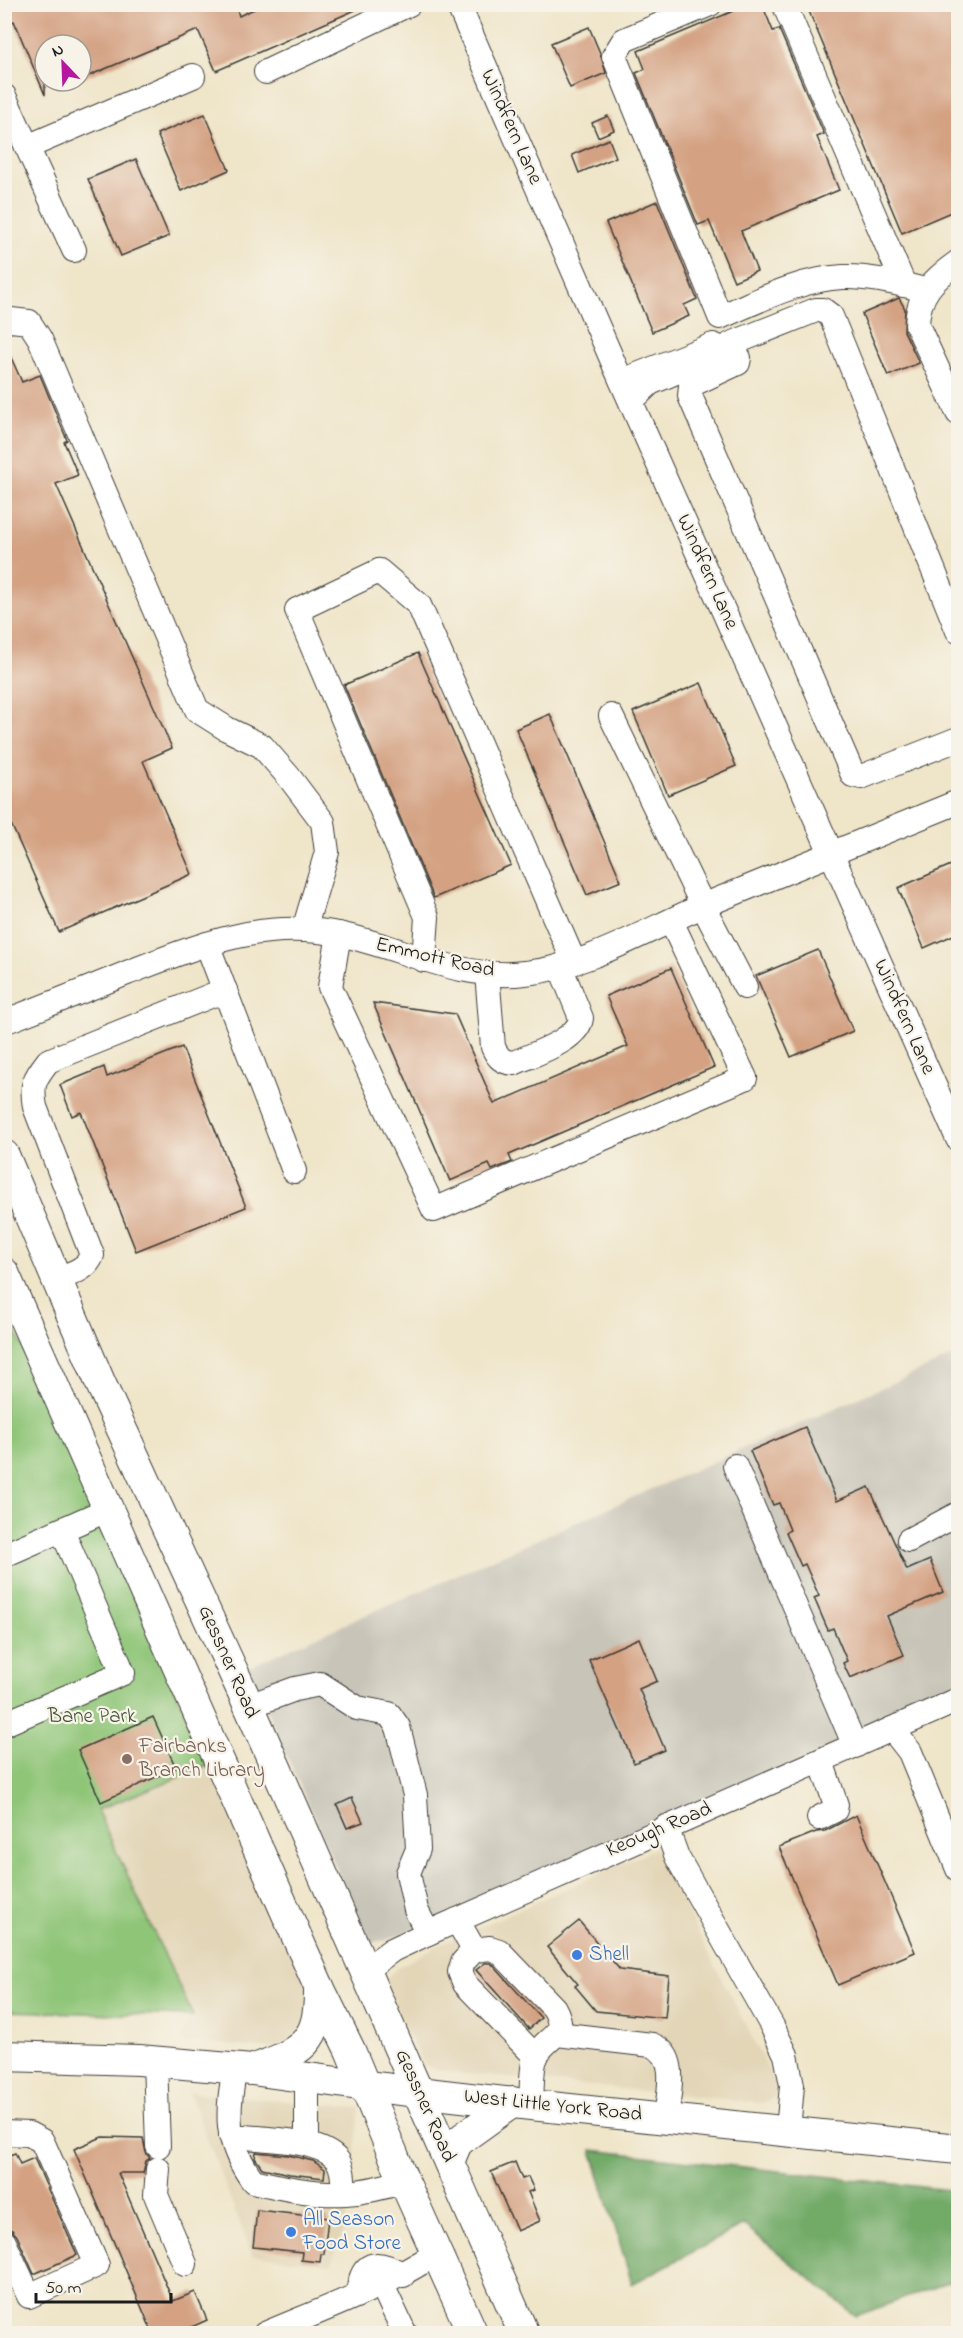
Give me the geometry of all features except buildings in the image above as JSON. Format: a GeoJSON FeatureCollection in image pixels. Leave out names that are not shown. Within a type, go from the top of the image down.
{"type":"FeatureCollection","features":[{"type":"Feature","properties":{"kind":"main road","name":"Gessner Road"},"geometry":{"type":"LineString","coordinates":[[4,1155],[11,1194],[56,1280],[100,1382],[249,1706],[524,2334]]}},
{"type":"Feature","properties":{"kind":"main road"},"geometry":{"type":"LineString","coordinates":[[4,1273],[319,1987],[366,2086],[404,2181],[473,2334]]}},
{"type":"Feature","properties":{"kind":"main road"},"geometry":{"type":"LineString","coordinates":[[60,1400],[100,1382]]}},
{"type":"Feature","properties":{"kind":"main road"},"geometry":{"type":"LineString","coordinates":[[204,1726],[249,1706]]}},
{"type":"Feature","properties":{"kind":"main road"},"geometry":{"type":"LineString","coordinates":[[244,2069],[297,2051],[309,2038],[315,2029],[319,2012],[319,1987]]}},
{"type":"Feature","properties":{"kind":"main road","name":"West Little York Road"},"geometry":{"type":"LineString","coordinates":[[4,2056],[155,2061],[244,2069],[366,2086],[958,2149]]}},
{"type":"Feature","properties":{"kind":"main road"},"geometry":{"type":"LineString","coordinates":[[449,2162],[457,2143],[464,2136],[522,2103]]}},
{"type":"Feature","properties":{"kind":"street"},"geometry":{"type":"LineString","coordinates":[[266,72],[409,4]]}},
{"type":"Feature","properties":{"kind":"street","name":"Windfern Lane"},"geometry":{"type":"LineString","coordinates":[[458,4],[626,391],[958,1139]]}},
{"type":"Feature","properties":{"kind":"street"},"geometry":{"type":"LineString","coordinates":[[710,4],[624,40],[614,56],[720,317],[792,286],[843,277],[915,287],[958,262]]}},
{"type":"Feature","properties":{"kind":"street"},"geometry":{"type":"LineString","coordinates":[[784,4],[915,287],[917,325],[958,413]]}},
{"type":"Feature","properties":{"kind":"street"},"geometry":{"type":"LineString","coordinates":[[27,147],[194,76]]}},
{"type":"Feature","properties":{"kind":"street"},"geometry":{"type":"LineString","coordinates":[[7,110],[27,147],[74,250]]}},
{"type":"Feature","properties":{"kind":"street"},"geometry":{"type":"LineString","coordinates":[[626,391],[650,384],[716,355],[726,346],[816,310],[823,310],[831,316],[958,631]]}},
{"type":"Feature","properties":{"kind":"street"},"geometry":{"type":"LineString","coordinates":[[4,322],[11,320],[29,322],[40,339],[197,710],[227,729],[261,746],[289,777],[323,822],[327,852],[304,930]]}},
{"type":"Feature","properties":{"kind":"street"},"geometry":{"type":"LineString","coordinates":[[726,346],[739,358],[738,363],[691,385],[690,396],[853,775],[861,777],[958,739]]}},
{"type":"Feature","properties":{"kind":"street"},"geometry":{"type":"LineString","coordinates":[[424,960],[427,917],[297,610],[379,570],[419,605],[567,964],[581,1018],[580,1026],[570,1037],[514,1064],[504,1062],[497,1057],[493,1047],[487,973]]}},
{"type":"Feature","properties":{"kind":"street"},"geometry":{"type":"LineString","coordinates":[[611,716],[745,987]]}},
{"type":"Feature","properties":{"kind":"street","name":"Emmott Road"},"geometry":{"type":"LineString","coordinates":[[4,1022],[207,944],[253,932],[280,929],[339,934],[424,960],[487,973],[525,973],[567,964],[958,802]]}},
{"type":"Feature","properties":{"kind":"street"},"geometry":{"type":"LineString","coordinates":[[339,934],[330,987],[434,1210],[745,1078],[671,921]]}},
{"type":"Feature","properties":{"kind":"street"},"geometry":{"type":"LineString","coordinates":[[207,944],[294,1171]]}},
{"type":"Feature","properties":{"kind":"street"},"geometry":{"type":"LineString","coordinates":[[56,1280],[82,1269],[92,1255],[35,1107],[32,1089],[36,1076],[48,1061],[225,990]]}},
{"type":"Feature","properties":{"kind":"street"},"geometry":{"type":"LineString","coordinates":[[735,1466],[855,1746]]}},
{"type":"Feature","properties":{"kind":"street"},"geometry":{"type":"LineString","coordinates":[[4,1556],[109,1509]]}},
{"type":"Feature","properties":{"kind":"street"},"geometry":{"type":"LineString","coordinates":[[909,1540],[958,1514]]}},
{"type":"Feature","properties":{"kind":"street"},"geometry":{"type":"LineString","coordinates":[[4,1724],[123,1673],[62,1530]]}},
{"type":"Feature","properties":{"kind":"street"},"geometry":{"type":"LineString","coordinates":[[249,1706],[295,1689],[320,1684],[357,1708],[390,1714],[398,1727],[415,1795],[418,1849],[408,1873],[416,1910],[428,1933]]}},
{"type":"Feature","properties":{"kind":"street","name":"Keough Road"},"geometry":{"type":"LineString","coordinates":[[365,1970],[392,1950],[428,1933],[958,1700]]}},
{"type":"Feature","properties":{"kind":"street"},"geometry":{"type":"LineString","coordinates":[[892,1729],[910,1752],[958,1869]]}},
{"type":"Feature","properties":{"kind":"street"},"geometry":{"type":"LineString","coordinates":[[819,1818],[834,1810],[836,1805],[821,1761]]}},
{"type":"Feature","properties":{"kind":"street"},"geometry":{"type":"LineString","coordinates":[[666,1827],[677,1857],[786,2055],[792,2085],[788,2131]]}},
{"type":"Feature","properties":{"kind":"street"},"geometry":{"type":"LineString","coordinates":[[457,1920],[474,1950]]}},
{"type":"Feature","properties":{"kind":"street"},"geometry":{"type":"LineString","coordinates":[[522,2103],[536,2057],[557,2034],[560,2026],[554,2008],[499,1950],[490,1948],[474,1950],[463,1962],[460,1972],[465,1984],[536,2057]]}},
{"type":"Feature","properties":{"kind":"street"},"geometry":{"type":"LineString","coordinates":[[557,2034],[652,2045],[660,2048],[666,2053],[670,2065],[666,2119]]}},
{"type":"Feature","properties":{"kind":"street"},"geometry":{"type":"LineString","coordinates":[[155,2061],[158,2157],[156,2195],[185,2264]]}},
{"type":"Feature","properties":{"kind":"street"},"geometry":{"type":"LineString","coordinates":[[244,2069],[228,2104],[231,2136],[241,2164],[253,2181],[284,2188],[344,2193],[376,2189],[404,2181]]}},
{"type":"Feature","properties":{"kind":"street"},"geometry":{"type":"LineString","coordinates":[[307,2077],[307,2144]]}},
{"type":"Feature","properties":{"kind":"street"},"geometry":{"type":"LineString","coordinates":[[4,2133],[28,2134],[42,2140],[97,2265],[29,2296],[4,2242]]}},
{"type":"Feature","properties":{"kind":"street"},"geometry":{"type":"LineString","coordinates":[[231,2136],[307,2144],[337,2160],[341,2168],[344,2193]]}},
{"type":"Feature","properties":{"kind":"street"},"geometry":{"type":"LineString","coordinates":[[392,2280],[437,2253]]}},
{"type":"Feature","properties":{"kind":"street"},"geometry":{"type":"LineString","coordinates":[[265,2334],[358,2295],[359,2279],[365,2270],[374,2264],[384,2264],[392,2280],[405,2334]]}},
{"type":"Feature","properties":{"kind":"shaded area"},"geometry":{"type":"Polygon","coordinates":[[[958,1354],[958,1693],[387,1940],[369,1942],[248,1667],[958,1354]]]}},
{"type":"Feature","properties":{"kind":"shaded area"},"geometry":{"type":"Polygon","coordinates":[[[209,1765],[315,2000],[307,2032],[274,2049],[179,2041],[193,2016],[97,1810],[209,1765]]]}},
{"type":"Feature","properties":{"kind":"shaded area"},"geometry":{"type":"Polygon","coordinates":[[[655,1849],[778,2088],[776,2096],[762,2103],[449,2072],[423,2066],[383,1982],[397,1968],[439,1945],[655,1849]]]}},
{"type":"Feature","properties":{"kind":"shaded area"},"geometry":{"type":"Polygon","coordinates":[[[189,2092],[360,2108],[347,2220],[331,2264],[252,2255],[189,2092]]]}},
{"type":"Feature","properties":{"kind":"green space","name":"Bane Park"},"geometry":{"type":"Polygon","coordinates":[[[4,1305],[209,1765],[97,1810],[193,2016],[5,2011],[4,1305]]]}},
{"type":"Feature","properties":{"kind":"green space"},"geometry":{"type":"Polygon","coordinates":[[[592,2150],[958,2191],[958,2279],[856,2316],[744,2225],[632,2284],[592,2150]]]}},
{"type":"Feature","properties":{"kind":"place","name":"Fairbanks Branch Library"},"geometry":{"type":"Point","coordinates":[127,1759]}},
{"type":"Feature","properties":{"kind":"place","name":"Shell"},"geometry":{"type":"Point","coordinates":[577,1955]}},
{"type":"Feature","properties":{"kind":"place","name":"All Season Food Store"},"geometry":{"type":"Point","coordinates":[291,2232]}}]}
